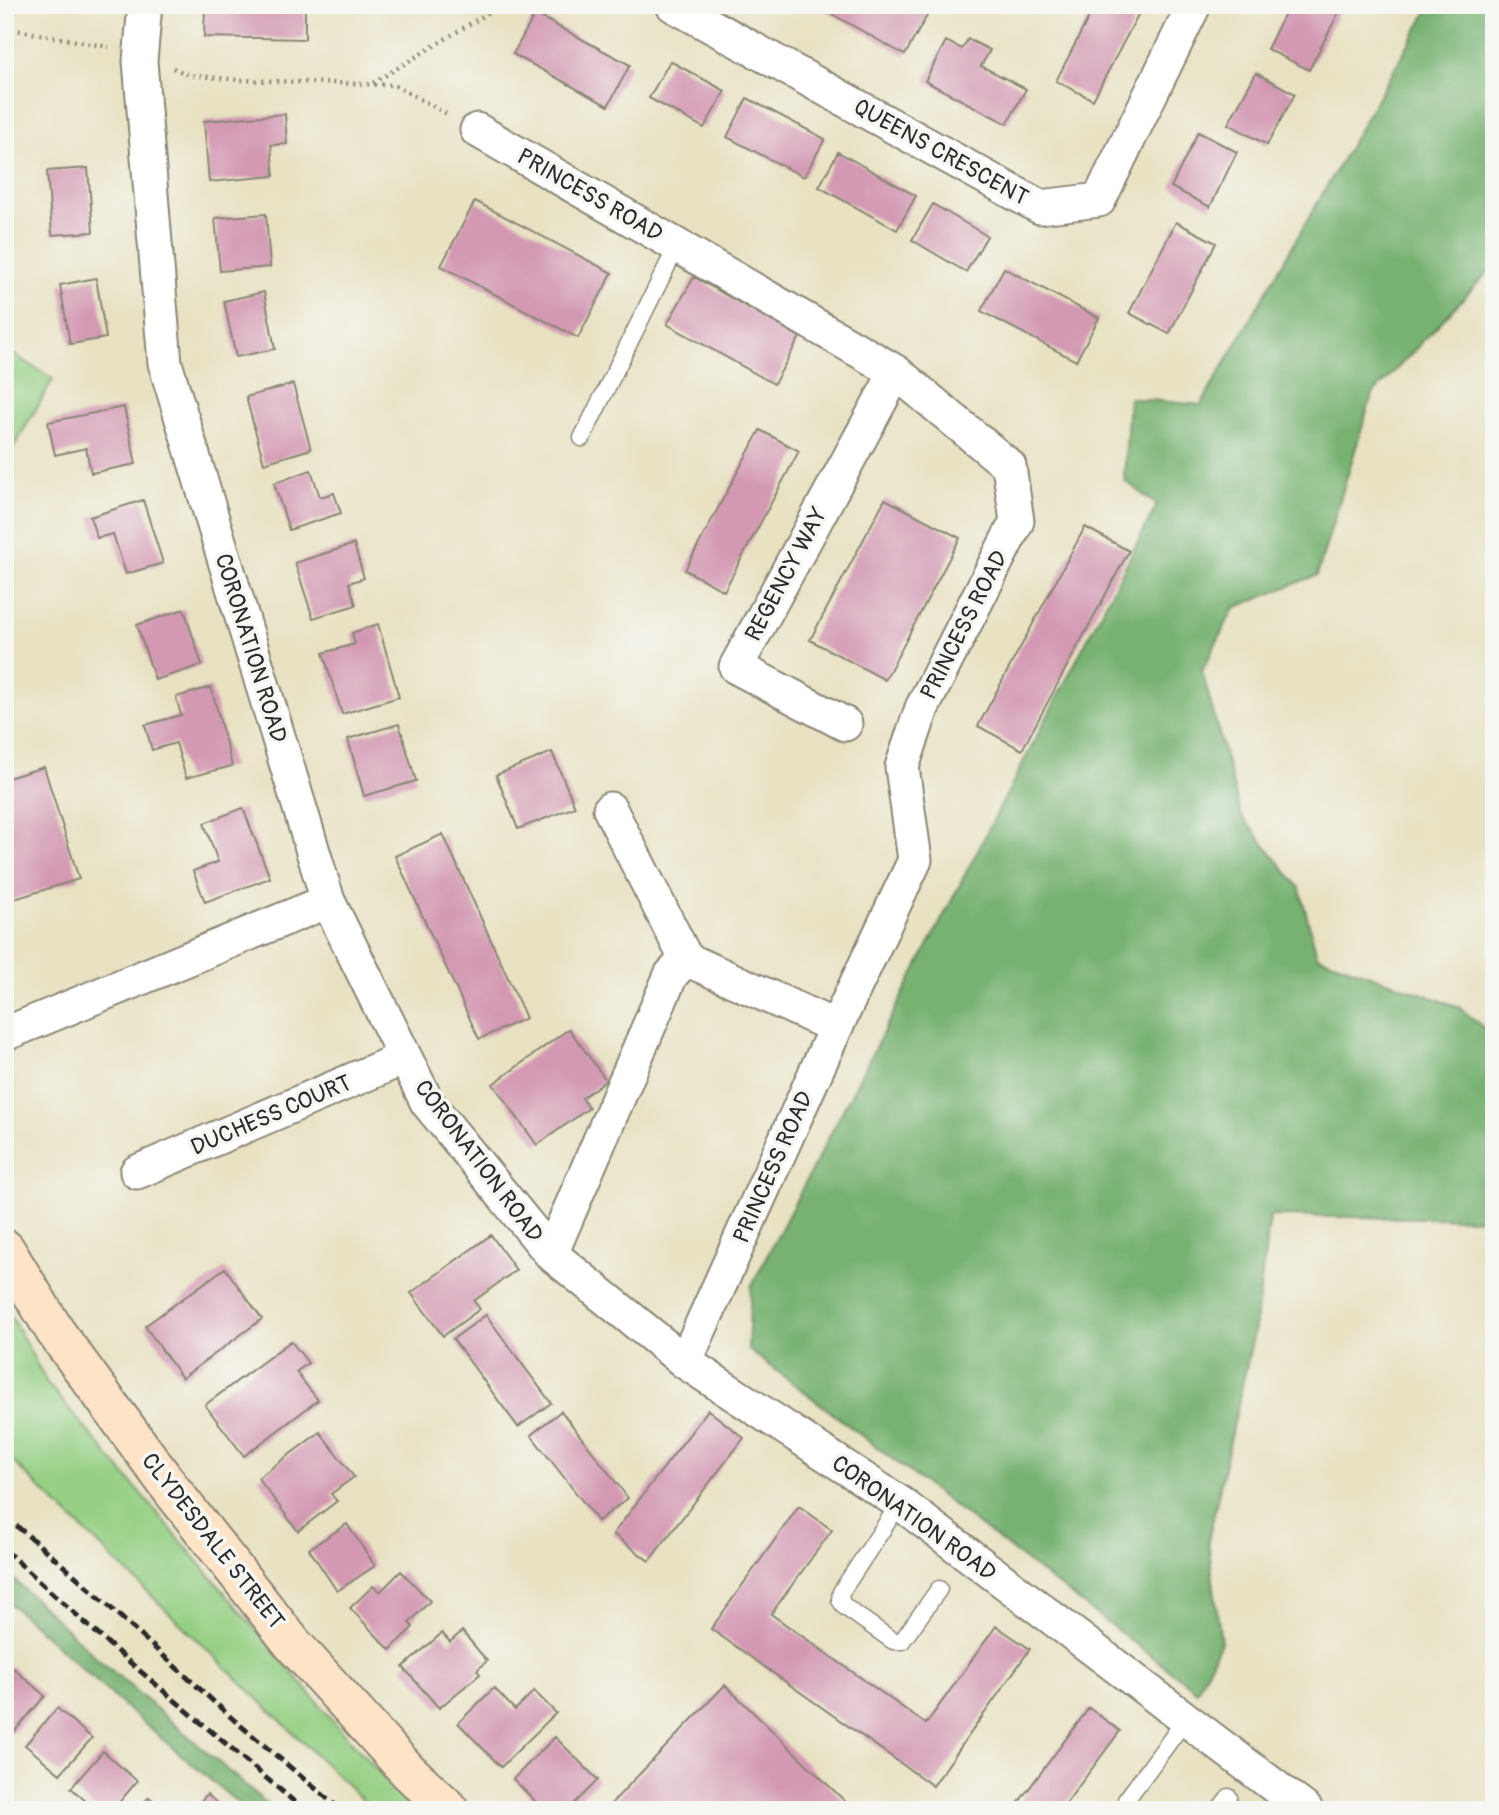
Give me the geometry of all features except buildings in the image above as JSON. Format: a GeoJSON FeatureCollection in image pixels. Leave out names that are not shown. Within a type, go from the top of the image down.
{"type":"FeatureCollection","features":[{"type":"Feature","properties":{"kind":"main road","name":"CLYDESDALE STREET"},"geometry":{"type":"LineString","coordinates":[[5,1249],[55,1331],[171,1489],[292,1643],[408,1771],[450,1810]]}},
{"type":"Feature","properties":{"kind":"street","name":"CORONATION ROAD"},"geometry":{"type":"LineString","coordinates":[[145,5],[140,52],[165,363],[328,901],[427,1102],[551,1254],[685,1362],[900,1503],[1306,1810]]}},
{"type":"Feature","properties":{"kind":"street","name":"QUEENS CRESCENT"},"geometry":{"type":"LineString","coordinates":[[673,5],[1041,207],[1098,200],[1194,5]]}},
{"type":"Feature","properties":{"kind":"street","name":"PRINCESS ROAD"},"geometry":{"type":"LineString","coordinates":[[477,130],[896,372],[1009,466],[1017,521],[922,708],[902,767],[915,860],[836,1027],[685,1362]]}},
{"type":"Feature","properties":{"kind":"street","name":"REGENCY WAY"},"geometry":{"type":"LineString","coordinates":[[845,724],[736,667],[896,372]]}},
{"type":"Feature","properties":{"kind":"street"},"geometry":{"type":"LineString","coordinates":[[610,809],[686,959],[836,1027]]}},
{"type":"Feature","properties":{"kind":"street"},"geometry":{"type":"LineString","coordinates":[[5,1034],[328,901]]}},
{"type":"Feature","properties":{"kind":"street"},"geometry":{"type":"LineString","coordinates":[[551,1254],[671,975],[686,959]]}},
{"type":"Feature","properties":{"kind":"street","name":"DUCHESS COURT"},"geometry":{"type":"LineString","coordinates":[[137,1172],[404,1058]]}},
{"type":"Feature","properties":{"kind":"lane"},"geometry":{"type":"LineString","coordinates":[[582,438],[677,246]]}},
{"type":"Feature","properties":{"kind":"lane"},"geometry":{"type":"LineString","coordinates":[[900,1503],[841,1592],[839,1600],[893,1641],[902,1641],[939,1589]]}},
{"type":"Feature","properties":{"kind":"lane"},"geometry":{"type":"LineString","coordinates":[[1124,1810],[1126,1800],[1186,1719]]}},
{"type":"Feature","properties":{"kind":"path"},"geometry":{"type":"LineString","coordinates":[[372,84],[501,5]]}},
{"type":"Feature","properties":{"kind":"path"},"geometry":{"type":"LineString","coordinates":[[5,29],[140,52],[189,75],[239,80],[394,85],[477,130]]}},
{"type":"Feature","properties":{"kind":"green space"},"geometry":{"type":"Polygon","coordinates":[[[1431,5],[1494,5],[1494,264],[1372,395],[1317,575],[1234,608],[1202,671],[1241,815],[1300,889],[1317,956],[1459,1007],[1494,1037],[1494,1219],[1270,1216],[1255,1327],[1208,1541],[1221,1642],[1197,1691],[748,1349],[751,1287],[1157,505],[1124,480],[1129,398],[1201,405],[1431,5]]]}},
{"type":"Feature","properties":{"kind":"green space"},"geometry":{"type":"Polygon","coordinates":[[[5,349],[53,379],[5,463],[5,349]]]}},
{"type":"Feature","properties":{"kind":"green space"},"geometry":{"type":"Polygon","coordinates":[[[5,1305],[47,1383],[346,1736],[414,1810],[373,1810],[5,1454],[5,1305]]]}},
{"type":"Feature","properties":{"kind":"green space"},"geometry":{"type":"Polygon","coordinates":[[[5,1571],[96,1657],[274,1810],[246,1810],[128,1710],[5,1599],[5,1571]]]}},
{"type":"Feature","properties":{"kind":"railway"},"geometry":{"type":"LineString","coordinates":[[5,1516],[234,1720],[341,1810]]}},
{"type":"Feature","properties":{"kind":"railway"},"geometry":{"type":"LineString","coordinates":[[5,1550],[113,1648],[304,1810]]}}]}
